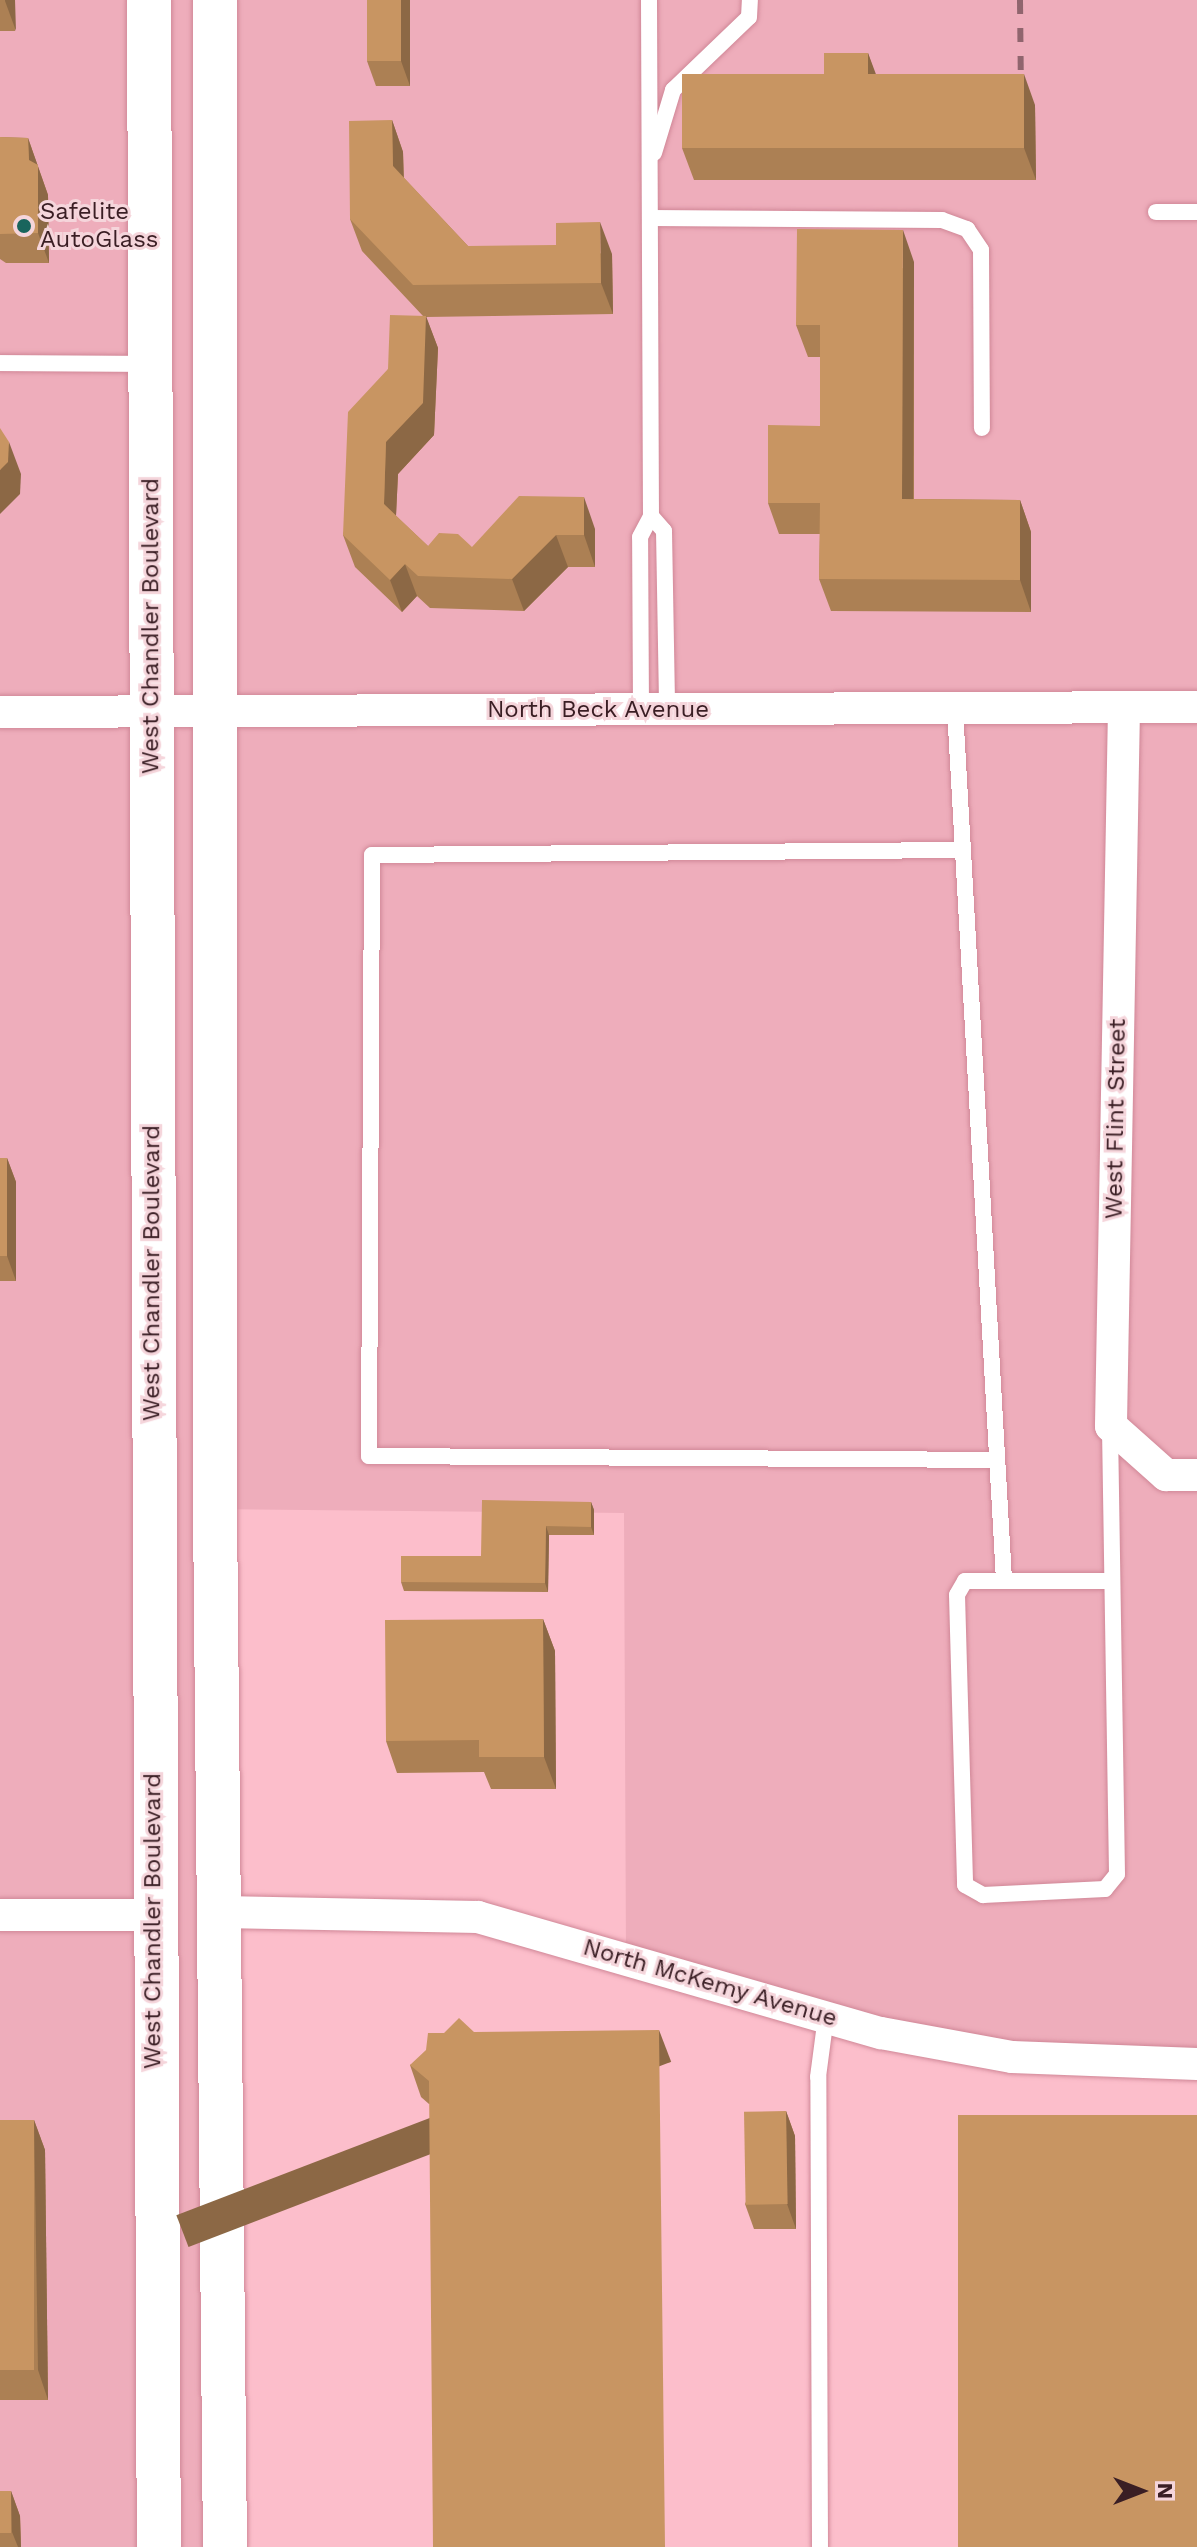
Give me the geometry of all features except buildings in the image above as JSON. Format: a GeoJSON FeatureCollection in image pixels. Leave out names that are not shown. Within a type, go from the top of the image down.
{"type":"FeatureCollection","features":[{"type":"Feature","properties":{"kind":"main road","name":"West Chandler Boulevard"},"geometry":{"type":"LineString","coordinates":[[149,0],[152,1915],[159,2547]]}},
{"type":"Feature","properties":{"kind":"main road"},"geometry":{"type":"LineString","coordinates":[[215,0],[214,712],[225,2547]]}},
{"type":"Feature","properties":{"kind":"street","name":"North Beck Avenue"},"geometry":{"type":"LineString","coordinates":[[0,712],[1197,707]]}},
{"type":"Feature","properties":{"kind":"street","name":"West Flint Street"},"geometry":{"type":"LineString","coordinates":[[1111,1426],[1124,708]]}},
{"type":"Feature","properties":{"kind":"street"},"geometry":{"type":"LineString","coordinates":[[1111,1426],[1166,1475],[1197,1475]]}},
{"type":"Feature","properties":{"kind":"street","name":"North McKemy Avenue"},"geometry":{"type":"LineString","coordinates":[[222,1912],[478,1917],[826,2016],[1012,2057],[1197,2064]]}},
{"type":"Feature","properties":{"kind":"street"},"geometry":{"type":"LineString","coordinates":[[0,1915],[152,1915]]}},
{"type":"Feature","properties":{"kind":"lane"},"geometry":{"type":"LineString","coordinates":[[649,0],[651,516],[640,537],[654,710]]}},
{"type":"Feature","properties":{"kind":"lane"},"geometry":{"type":"LineString","coordinates":[[650,170],[673,90],[749,17],[750,0]]}},
{"type":"Feature","properties":{"kind":"lane"},"geometry":{"type":"LineString","coordinates":[[1156,212],[1197,212]]}},
{"type":"Feature","properties":{"kind":"lane"},"geometry":{"type":"LineString","coordinates":[[650,218],[942,220],[967,229],[981,250],[982,428]]}},
{"type":"Feature","properties":{"kind":"lane"},"geometry":{"type":"LineString","coordinates":[[1,365],[151,364]]}},
{"type":"Feature","properties":{"kind":"lane"},"geometry":{"type":"LineString","coordinates":[[651,516],[664,531],[654,710]]}},
{"type":"Feature","properties":{"kind":"lane"},"geometry":{"type":"LineString","coordinates":[[955,709],[1004,1581]]}},
{"type":"Feature","properties":{"kind":"lane"},"geometry":{"type":"LineString","coordinates":[[961,850],[372,855],[369,1456],[997,1460]]}},
{"type":"Feature","properties":{"kind":"lane"},"geometry":{"type":"LineString","coordinates":[[1110,1581],[965,1581],[957,1595],[965,1885],[983,1895],[1105,1889],[1117,1874],[1110,1581],[1111,1426]]}},
{"type":"Feature","properties":{"kind":"lane"},"geometry":{"type":"LineString","coordinates":[[820,2547],[818,2077],[826,2016]]}},
{"type":"Feature","properties":{"kind":"shaded area"},"geometry":{"type":"Polygon","coordinates":[[[0,0],[1197,0],[1197,2064],[1012,2057],[626,1958],[624,1513],[215,1509],[224,2547],[0,2547],[0,0]]]}},
{"type":"Feature","properties":{"kind":"railway"},"geometry":{"type":"LineString","coordinates":[[1020,0],[1021,90]]}},
{"type":"Feature","properties":{"kind":"place","name":"Safelite AutoGlass"},"geometry":{"type":"Point","coordinates":[24,226]}}]}
